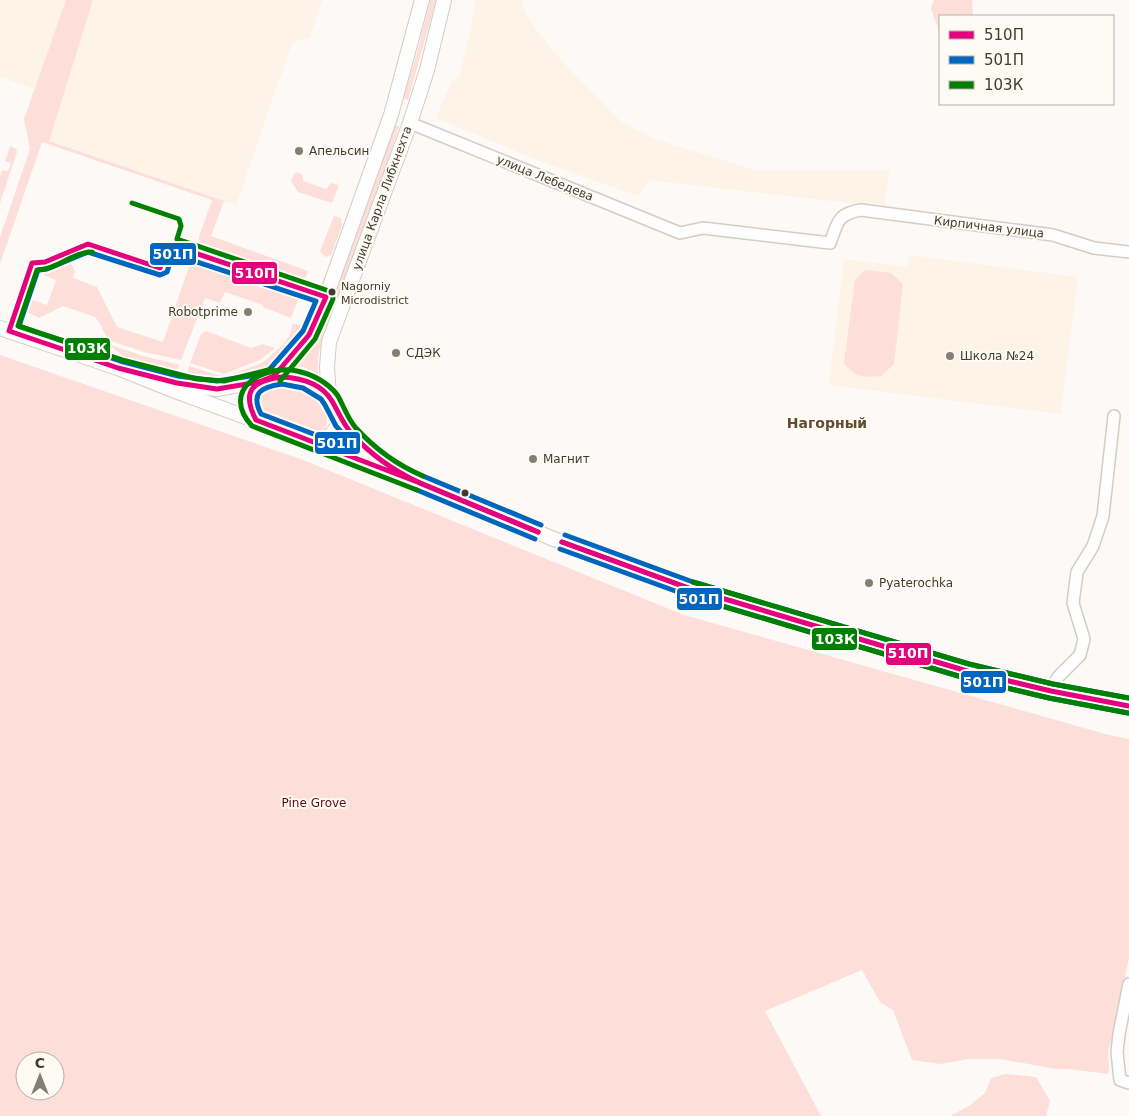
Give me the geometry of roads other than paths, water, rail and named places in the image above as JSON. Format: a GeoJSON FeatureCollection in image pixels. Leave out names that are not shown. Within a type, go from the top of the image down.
{"type":"FeatureCollection","features":[{"type":"Feature","properties":{"kind":"main road","name":"улица Карла Либкнехта"},"geometry":{"type":"LineString","coordinates":[[274,376],[302,344],[314,326],[391,116],[422,0]]}},
{"type":"Feature","properties":{"kind":"main road","name":"улица Карла Либкнехта"},"geometry":{"type":"LineString","coordinates":[[329,396],[327,367],[331,337],[410,123],[427,70],[444,0]]}},
{"type":"Feature","properties":{"kind":"main road"},"geometry":{"type":"LineString","coordinates":[[391,116],[410,123]]}},
{"type":"Feature","properties":{"kind":"main road"},"geometry":{"type":"LineString","coordinates":[[0,328],[118,368],[256,420],[404,477],[548,537],[691,589],[958,668],[1051,691],[1129,706]]}},
{"type":"Feature","properties":{"kind":"main road"},"geometry":{"type":"LineString","coordinates":[[118,368],[200,387],[217,389],[259,382],[274,376],[287,376],[305,381],[329,396],[342,422],[357,439],[377,458],[404,477]]}},
{"type":"Feature","properties":{"kind":"main road"},"geometry":{"type":"LineString","coordinates":[[256,420],[249,409],[249,402],[251,393],[259,382]]}},
{"type":"Feature","properties":{"kind":"main road"},"geometry":{"type":"LineString","coordinates":[[311,441],[320,442],[332,435],[336,429],[338,413]]}},
{"type":"Feature","properties":{"kind":"street","name":"улица Лебедева"},"geometry":{"type":"LineString","coordinates":[[410,123],[680,233],[703,228],[830,243],[839,220],[848,212]]}},
{"type":"Feature","properties":{"kind":"street","name":"Кирпичная улица"},"geometry":{"type":"LineString","coordinates":[[848,212],[861,210],[1053,235],[1094,248],[1129,252]]}},
{"type":"Feature","properties":{"kind":"street"},"geometry":{"type":"LineString","coordinates":[[1051,691],[1058,677],[1080,655],[1084,639],[1073,603],[1077,572],[1093,546],[1103,516],[1114,416]]}},
{"type":"Feature","properties":{"kind":"street"},"geometry":{"type":"LineString","coordinates":[[1124,1082],[1117,1052],[1129,984]]}},
{"type":"Feature","properties":{"kind":"place","name":"Апельсин"},"geometry":{"type":"Point","coordinates":[299,151]}},
{"type":"Feature","properties":{"kind":"place","name":"Nagorniy Microdistrict"},"geometry":{"type":"Point","coordinates":[332,292]}},
{"type":"Feature","properties":{"kind":"place","name":"Robotprime"},"geometry":{"type":"Point","coordinates":[248,312]}},
{"type":"Feature","properties":{"kind":"place","name":"СДЭК"},"geometry":{"type":"Point","coordinates":[396,353]}},
{"type":"Feature","properties":{"kind":"place","name":"Школа №24"},"geometry":{"type":"Point","coordinates":[950,356]}},
{"type":"Feature","properties":{"kind":"place","name":"Магнит"},"geometry":{"type":"Point","coordinates":[533,459]}},
{"type":"Feature","properties":{"kind":"place","name":"Pyaterochka"},"geometry":{"type":"Point","coordinates":[869,583]}},
{"type":"Feature","properties":{"kind":"district","name":"Нагорный"},"geometry":{"type":"Point","coordinates":[827,423]}},
{"type":"Feature","properties":{"kind":"park label","name":"Pine Grove"},"geometry":{"type":"Point","coordinates":[314,803]}}]}
